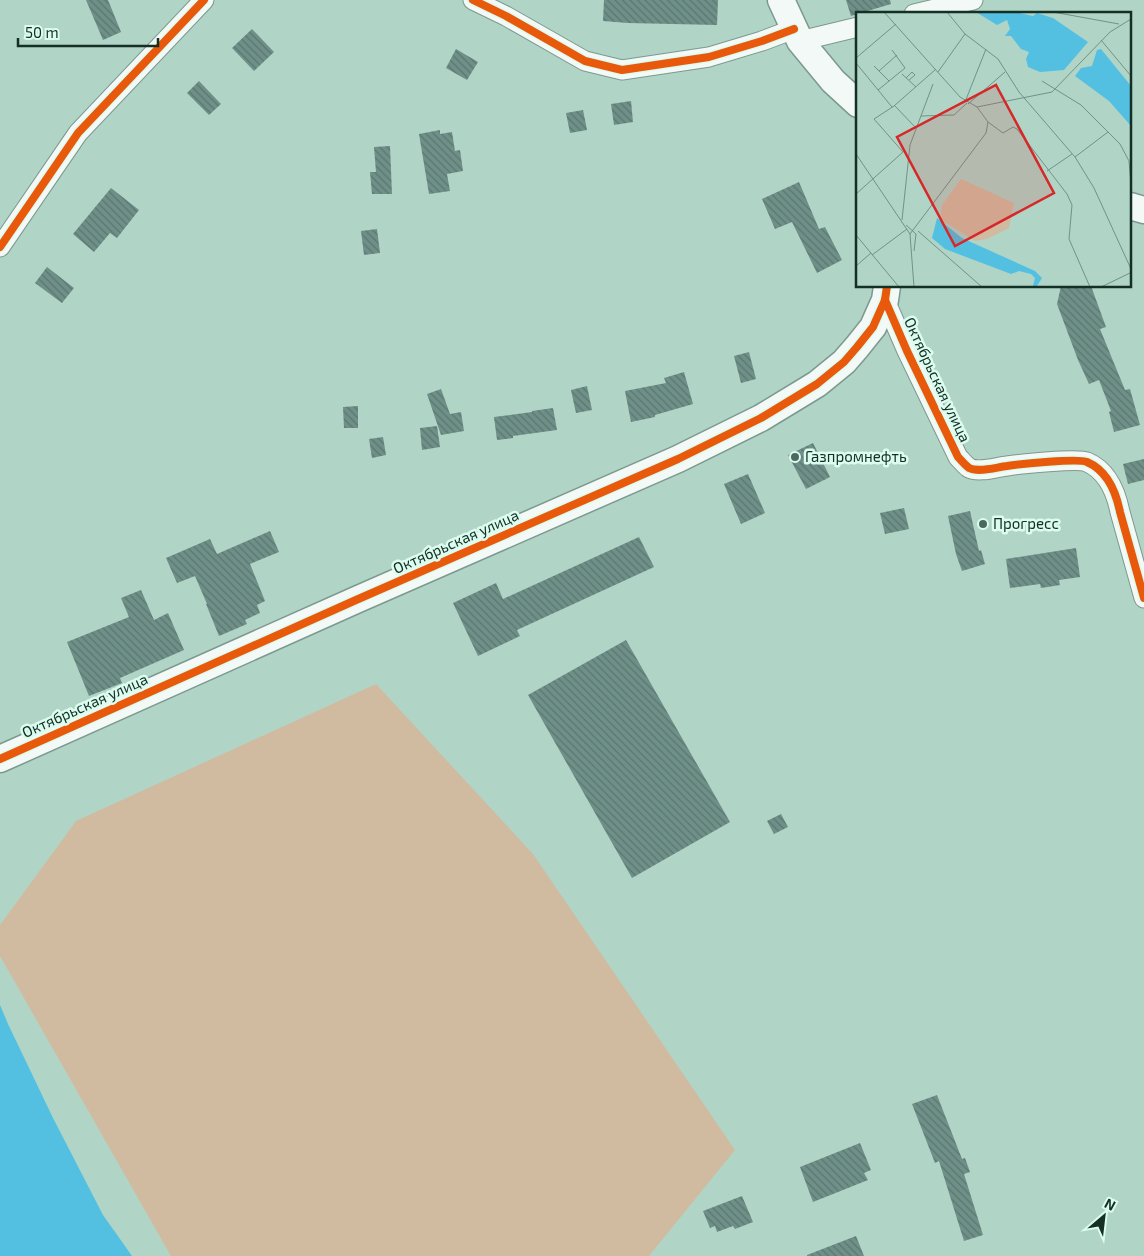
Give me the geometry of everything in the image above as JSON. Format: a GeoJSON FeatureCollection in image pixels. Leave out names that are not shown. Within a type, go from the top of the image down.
{"type":"FeatureCollection","features":[{"type":"Feature","properties":{"kind":"street"},"geometry":{"type":"LineString","coordinates":[[0,247],[78,133],[204,0]]}},
{"type":"Feature","properties":{"kind":"street"},"geometry":{"type":"LineString","coordinates":[[473,0],[506,16],[586,61],[622,70],[709,57],[762,41],[856,27]]}},
{"type":"Feature","properties":{"kind":"street"},"geometry":{"type":"LineString","coordinates":[[922,12],[973,0]]}},
{"type":"Feature","properties":{"kind":"street"},"geometry":{"type":"LineString","coordinates":[[783,1],[797,35],[833,81],[856,102]]}},
{"type":"Feature","properties":{"kind":"street","name":"Октябрьская улица"},"geometry":{"type":"LineString","coordinates":[[886,293],[907,351],[958,457],[970,468],[983,470],[1062,461],[1086,461],[1099,470],[1110,482],[1117,498],[1144,598]]}},
{"type":"Feature","properties":{"kind":"street","name":"Октябрьская улица"},"geometry":{"type":"LineString","coordinates":[[0,759],[678,459],[761,418],[817,384],[844,362],[873,327],[886,293]]}},
{"type":"Feature","properties":{"kind":"shaded area"},"geometry":{"type":"Polygon","coordinates":[[[376,684],[533,854],[735,1150],[649,1256],[171,1256],[0,956],[0,925],[76,821],[376,684]]]}},
{"type":"Feature","properties":{"kind":"water"},"geometry":{"type":"Polygon","coordinates":[[[0,1005],[53,1118],[103,1215],[132,1256],[0,1256],[0,1005]]]}},
{"type":"Feature","properties":{"kind":"building"},"geometry":{"type":"Polygon","coordinates":[[[86,0],[108,0],[121,32],[103,40],[86,0]]]}},
{"type":"Feature","properties":{"kind":"building"},"geometry":{"type":"Polygon","coordinates":[[[604,0],[718,0],[717,25],[603,21],[604,0]]]}},
{"type":"Feature","properties":{"kind":"building"},"geometry":{"type":"Polygon","coordinates":[[[846,0],[890,0],[891,4],[864,12],[856,12],[856,14],[851,16],[846,0]]]}},
{"type":"Feature","properties":{"kind":"building"},"geometry":{"type":"Polygon","coordinates":[[[252,29],[274,52],[254,71],[232,48],[252,29]]]}},
{"type":"Feature","properties":{"kind":"building"},"geometry":{"type":"Polygon","coordinates":[[[456,49],[478,62],[467,80],[446,68],[456,49]]]}},
{"type":"Feature","properties":{"kind":"building"},"geometry":{"type":"Polygon","coordinates":[[[199,81],[221,104],[209,115],[187,93],[199,81]]]}},
{"type":"Feature","properties":{"kind":"building"},"geometry":{"type":"Polygon","coordinates":[[[631,101],[633,122],[614,125],[611,104],[631,101]]]}},
{"type":"Feature","properties":{"kind":"building"},"geometry":{"type":"Polygon","coordinates":[[[583,110],[587,130],[570,133],[566,113],[583,110]]]}},
{"type":"Feature","properties":{"kind":"building"},"geometry":{"type":"Polygon","coordinates":[[[440,130],[440,134],[452,132],[455,151],[460,150],[463,171],[447,174],[450,191],[429,194],[419,134],[440,130]]]}},
{"type":"Feature","properties":{"kind":"building"},"geometry":{"type":"Polygon","coordinates":[[[390,146],[392,194],[372,194],[370,172],[376,172],[374,147],[390,146]]]}},
{"type":"Feature","properties":{"kind":"building"},"geometry":{"type":"Polygon","coordinates":[[[799,182],[819,229],[825,227],[842,260],[817,273],[792,222],[775,229],[762,199],[799,182]]]}},
{"type":"Feature","properties":{"kind":"building"},"geometry":{"type":"Polygon","coordinates":[[[111,188],[139,210],[117,238],[110,233],[94,252],[73,234],[111,188]]]}},
{"type":"Feature","properties":{"kind":"building"},"geometry":{"type":"Polygon","coordinates":[[[377,229],[380,253],[364,255],[361,231],[377,229]]]}},
{"type":"Feature","properties":{"kind":"building"},"geometry":{"type":"Polygon","coordinates":[[[47,267],[74,288],[62,303],[35,283],[47,267]]]}},
{"type":"Feature","properties":{"kind":"building"},"geometry":{"type":"Polygon","coordinates":[[[1061,288],[1092,288],[1106,327],[1100,329],[1125,390],[1130,389],[1140,425],[1114,432],[1109,412],[1111,411],[1099,380],[1089,384],[1057,304],[1061,288]]]}},
{"type":"Feature","properties":{"kind":"building"},"geometry":{"type":"Polygon","coordinates":[[[749,352],[756,379],[741,383],[734,356],[749,352]]]}},
{"type":"Feature","properties":{"kind":"building"},"geometry":{"type":"Polygon","coordinates":[[[684,372],[693,404],[655,415],[655,417],[631,422],[625,391],[666,383],[664,378],[684,372]]]}},
{"type":"Feature","properties":{"kind":"building"},"geometry":{"type":"Polygon","coordinates":[[[587,386],[592,410],[576,413],[571,390],[587,386]]]}},
{"type":"Feature","properties":{"kind":"building"},"geometry":{"type":"Polygon","coordinates":[[[441,389],[450,414],[461,412],[464,431],[441,435],[427,394],[441,389]]]}},
{"type":"Feature","properties":{"kind":"building"},"geometry":{"type":"Polygon","coordinates":[[[358,406],[358,428],[344,428],[343,407],[358,406]]]}},
{"type":"Feature","properties":{"kind":"building"},"geometry":{"type":"Polygon","coordinates":[[[553,408],[557,430],[497,440],[494,417],[553,408]]]}},
{"type":"Feature","properties":{"kind":"building"},"geometry":{"type":"Polygon","coordinates":[[[437,426],[440,447],[422,450],[420,428],[437,426]]]}},
{"type":"Feature","properties":{"kind":"building"},"geometry":{"type":"Polygon","coordinates":[[[383,437],[386,455],[372,458],[369,439],[383,437]]]}},
{"type":"Feature","properties":{"kind":"building"},"geometry":{"type":"Polygon","coordinates":[[[813,443],[830,477],[806,489],[788,455],[813,443]]]}},
{"type":"Feature","properties":{"kind":"building"},"geometry":{"type":"Polygon","coordinates":[[[1144,459],[1144,480],[1128,484],[1123,464],[1144,459]]]}},
{"type":"Feature","properties":{"kind":"building"},"geometry":{"type":"Polygon","coordinates":[[[748,474],[765,513],[741,524],[724,484],[748,474]]]}},
{"type":"Feature","properties":{"kind":"building"},"geometry":{"type":"Polygon","coordinates":[[[904,508],[909,529],[885,534],[880,513],[904,508]]]}},
{"type":"Feature","properties":{"kind":"building"},"geometry":{"type":"Polygon","coordinates":[[[970,511],[979,551],[981,550],[985,564],[962,571],[956,554],[948,516],[970,511]]]}},
{"type":"Feature","properties":{"kind":"building"},"geometry":{"type":"Polygon","coordinates":[[[270,531],[279,552],[250,564],[265,601],[257,605],[260,613],[245,620],[247,624],[219,636],[195,576],[177,583],[166,558],[210,539],[217,554],[270,531]]]}},
{"type":"Feature","properties":{"kind":"building"},"geometry":{"type":"Polygon","coordinates":[[[639,537],[654,567],[517,630],[520,636],[478,656],[453,603],[496,583],[503,599],[639,537]]]}},
{"type":"Feature","properties":{"kind":"building"},"geometry":{"type":"Polygon","coordinates":[[[1076,548],[1080,577],[1059,580],[1060,585],[1041,588],[1040,584],[1010,588],[1006,559],[1076,548]]]}},
{"type":"Feature","properties":{"kind":"building"},"geometry":{"type":"Polygon","coordinates":[[[141,590],[154,620],[168,613],[184,650],[120,678],[122,683],[89,696],[67,642],[129,617],[121,598],[141,590]]]}},
{"type":"Feature","properties":{"kind":"building"},"geometry":{"type":"Polygon","coordinates":[[[626,640],[730,822],[632,878],[528,695],[626,640]]]}},
{"type":"Feature","properties":{"kind":"building"},"geometry":{"type":"Polygon","coordinates":[[[781,814],[788,827],[774,834],[767,821],[781,814]]]}},
{"type":"Feature","properties":{"kind":"building"},"geometry":{"type":"Polygon","coordinates":[[[937,1095],[962,1159],[965,1158],[970,1172],[964,1174],[983,1235],[964,1241],[939,1161],[935,1163],[912,1104],[937,1095]]]}},
{"type":"Feature","properties":{"kind":"building"},"geometry":{"type":"Polygon","coordinates":[[[860,1143],[871,1170],[864,1173],[868,1180],[813,1202],[800,1167],[860,1143]]]}},
{"type":"Feature","properties":{"kind":"building"},"geometry":{"type":"Polygon","coordinates":[[[742,1196],[753,1222],[735,1229],[733,1226],[717,1232],[715,1226],[710,1228],[703,1211],[742,1196]]]}},
{"type":"Feature","properties":{"kind":"building"},"geometry":{"type":"Polygon","coordinates":[[[856,1236],[864,1256],[807,1256],[807,1255],[856,1236]]]}},
{"type":"Feature","properties":{"kind":"cycle path"},"geometry":{"type":"LineString","coordinates":[[0,247],[78,133],[204,0]]}},
{"type":"Feature","properties":{"kind":"cycle path"},"geometry":{"type":"LineString","coordinates":[[473,0],[506,16],[585,61],[622,70],[709,57],[794,29]]}},
{"type":"Feature","properties":{"kind":"cycle path"},"geometry":{"type":"LineString","coordinates":[[0,759],[678,459],[761,418],[817,384],[844,362],[873,327],[885,300],[887,288]]}},
{"type":"Feature","properties":{"kind":"cycle path"},"geometry":{"type":"LineString","coordinates":[[885,300],[907,351],[958,457],[969,468],[983,470],[1014,465],[1082,461],[1094,466],[1106,477],[1116,497],[1144,598]]}},
{"type":"Feature","properties":{"kind":"place","name":"Газпромнефть"},"geometry":{"type":"Point","coordinates":[795,457]}},
{"type":"Feature","properties":{"kind":"place","name":"Прогресс"},"geometry":{"type":"Point","coordinates":[983,524]}}]}
